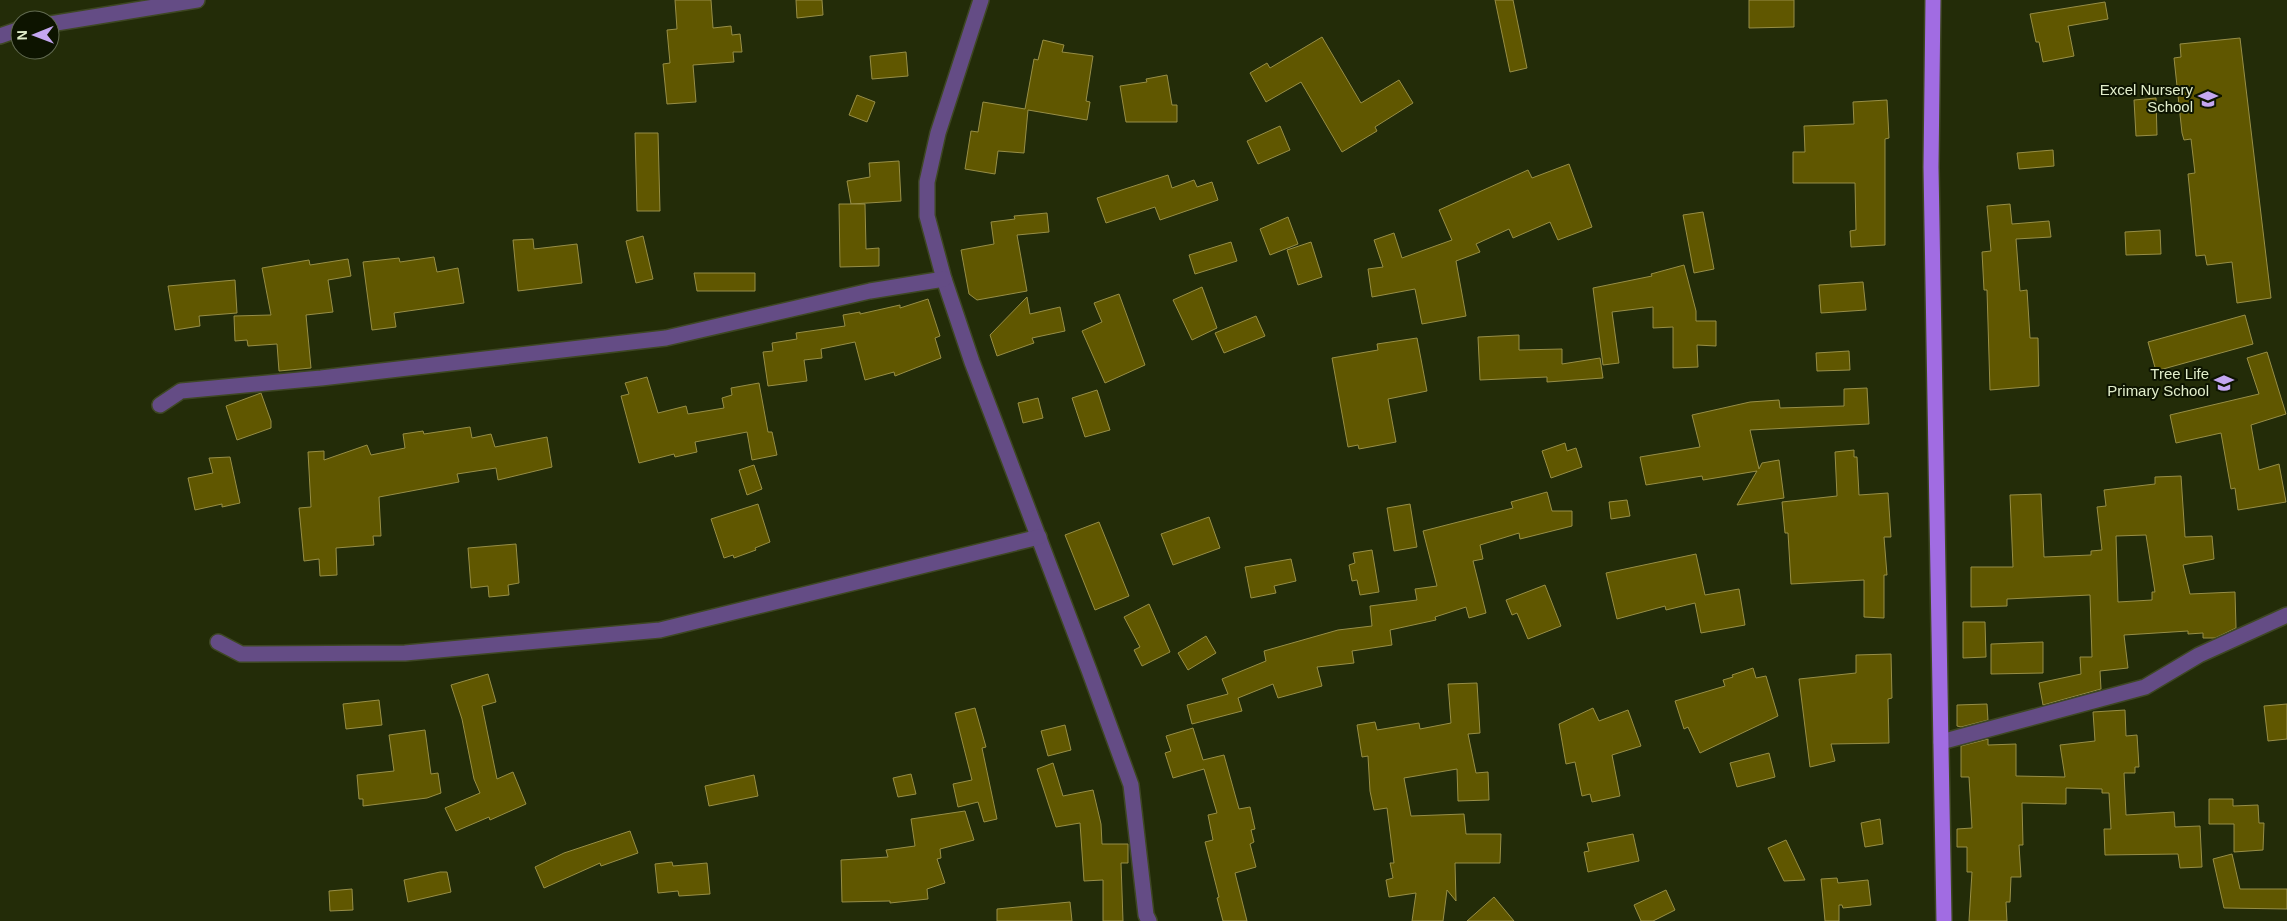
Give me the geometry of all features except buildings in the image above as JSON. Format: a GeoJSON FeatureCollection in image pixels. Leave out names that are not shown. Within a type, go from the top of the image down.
{"type":"FeatureCollection","features":[{"type":"Feature","properties":{"kind":"main road"},"geometry":{"type":"LineString","coordinates":[[1933,0],[1931,167],[1944,921]]}},
{"type":"Feature","properties":{"kind":"street"},"geometry":{"type":"LineString","coordinates":[[60,22],[197,0]]}},
{"type":"Feature","properties":{"kind":"street"},"geometry":{"type":"LineString","coordinates":[[981,0],[938,133],[926,182],[927,216],[944,278],[972,362],[1131,785],[1146,915],[1149,921]]}},
{"type":"Feature","properties":{"kind":"street"},"geometry":{"type":"LineString","coordinates":[[160,405],[181,391],[321,378],[666,338],[870,292],[944,278]]}},
{"type":"Feature","properties":{"kind":"street"},"geometry":{"type":"LineString","coordinates":[[218,642],[242,654],[405,653],[660,630],[1039,537]]}},
{"type":"Feature","properties":{"kind":"street"},"geometry":{"type":"LineString","coordinates":[[1941,742],[2145,687],[2199,655],[2287,615]]}},
{"type":"Feature","properties":{"kind":"place","name":"Excel Nursery School"},"geometry":{"type":"Point","coordinates":[2208,99]}},
{"type":"Feature","properties":{"kind":"place","name":"Tree Life Primary School"},"geometry":{"type":"Point","coordinates":[2224,383]}}]}
